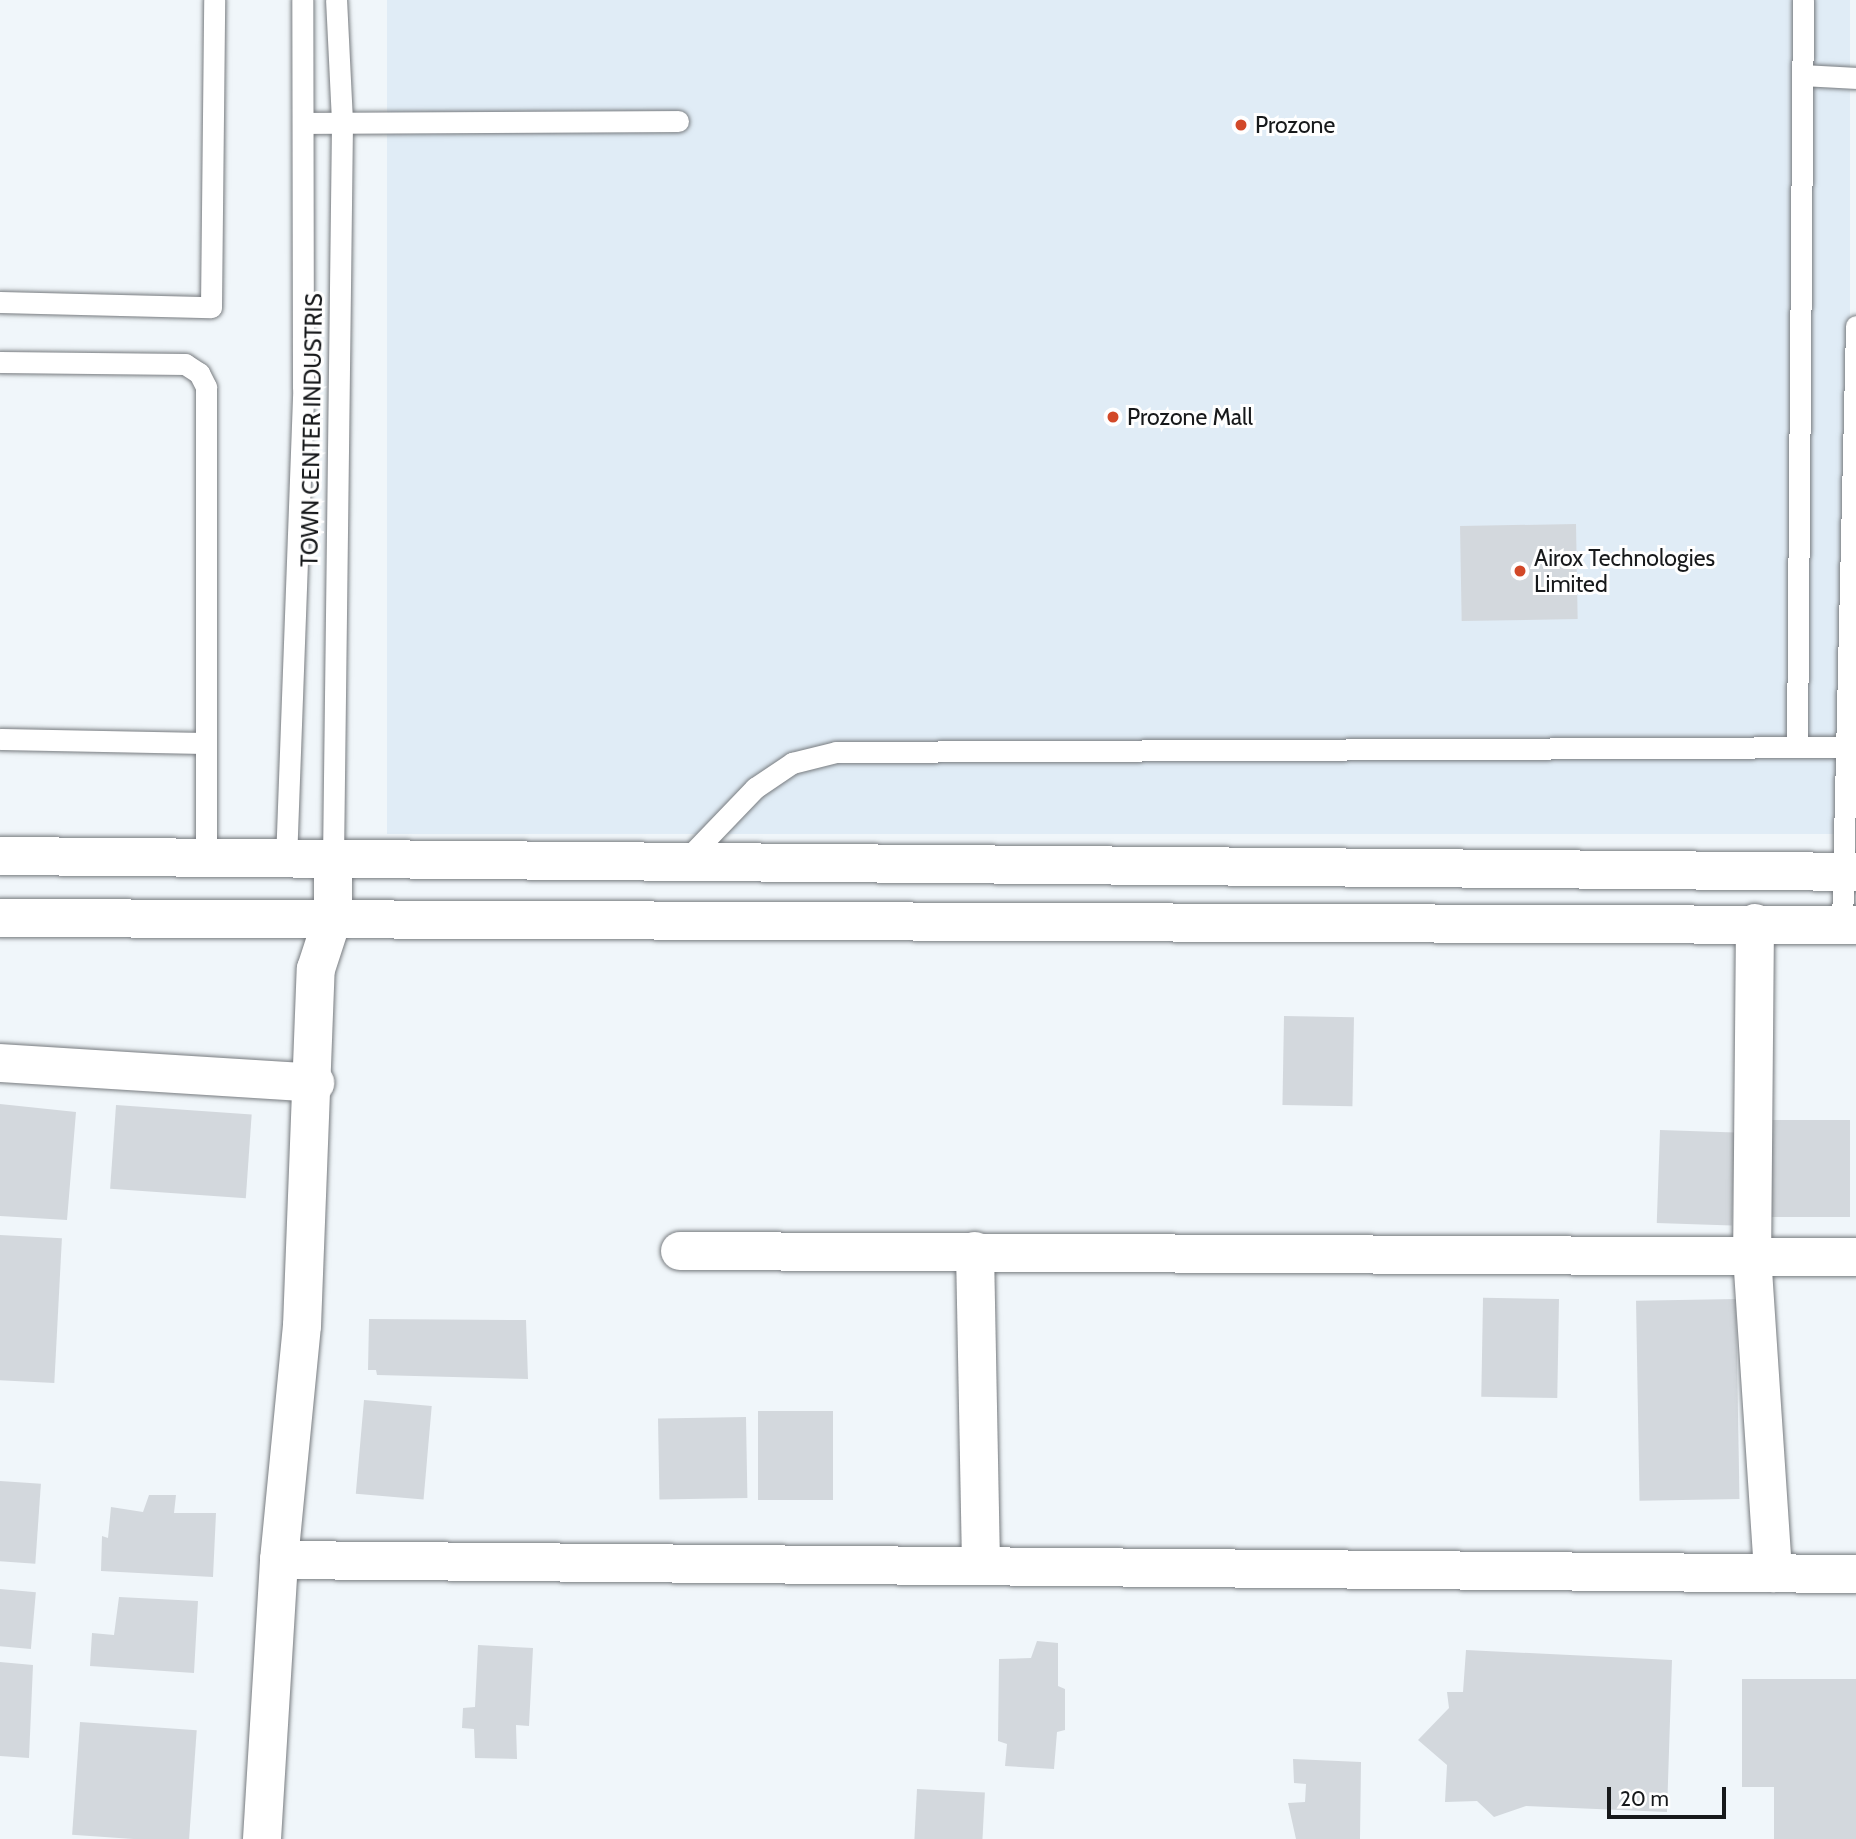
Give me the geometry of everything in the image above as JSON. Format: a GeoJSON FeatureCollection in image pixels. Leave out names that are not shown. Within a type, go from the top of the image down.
{"type":"FeatureCollection","features":[{"type":"Feature","properties":{"kind":"street"},"geometry":{"type":"LineString","coordinates":[[0,856],[286,861],[1851,871]]}},
{"type":"Feature","properties":{"kind":"street"},"geometry":{"type":"LineString","coordinates":[[262,1839],[279,1560],[302,1326],[315,1083],[316,968],[333,917],[333,860]]}},
{"type":"Feature","properties":{"kind":"street"},"geometry":{"type":"LineString","coordinates":[[286,861],[288,920],[316,968]]}},
{"type":"Feature","properties":{"kind":"street"},"geometry":{"type":"LineString","coordinates":[[0,918],[288,920],[333,917],[1849,925]]}},
{"type":"Feature","properties":{"kind":"street"},"geometry":{"type":"LineString","coordinates":[[1755,923],[1752,1255],[1773,1573]]}},
{"type":"Feature","properties":{"kind":"street"},"geometry":{"type":"LineString","coordinates":[[0,1063],[315,1083]]}},
{"type":"Feature","properties":{"kind":"street"},"geometry":{"type":"LineString","coordinates":[[680,1251],[1856,1257]]}},
{"type":"Feature","properties":{"kind":"street"},"geometry":{"type":"LineString","coordinates":[[975,1251],[981,1564]]}},
{"type":"Feature","properties":{"kind":"street"},"geometry":{"type":"LineString","coordinates":[[279,1560],[981,1564],[1856,1574]]}},
{"type":"Feature","properties":{"kind":"lane"},"geometry":{"type":"LineString","coordinates":[[0,302],[211,307],[214,0]]}},
{"type":"Feature","properties":{"kind":"lane"},"geometry":{"type":"LineString","coordinates":[[286,861],[297,604],[304,123],[302,0]]}},
{"type":"Feature","properties":{"kind":"lane","name":"TOWN CENTER INDUSTRIS"},"geometry":{"type":"LineString","coordinates":[[333,860],[342,121],[336,0]]}},
{"type":"Feature","properties":{"kind":"lane"},"geometry":{"type":"LineString","coordinates":[[1797,747],[1803,0]]}},
{"type":"Feature","properties":{"kind":"lane"},"geometry":{"type":"LineString","coordinates":[[1802,75],[1856,78]]}},
{"type":"Feature","properties":{"kind":"lane"},"geometry":{"type":"LineString","coordinates":[[304,123],[678,121]]}},
{"type":"Feature","properties":{"kind":"lane"},"geometry":{"type":"LineString","coordinates":[[1849,925],[1851,871],[1846,747],[1856,326]]}},
{"type":"Feature","properties":{"kind":"lane"},"geometry":{"type":"LineString","coordinates":[[0,362],[185,364],[199,373],[206,387],[206,859]]}},
{"type":"Feature","properties":{"kind":"lane"},"geometry":{"type":"LineString","coordinates":[[297,604],[336,603]]}},
{"type":"Feature","properties":{"kind":"lane"},"geometry":{"type":"LineString","coordinates":[[0,739],[206,743]]}},
{"type":"Feature","properties":{"kind":"lane"},"geometry":{"type":"LineString","coordinates":[[681,864],[755,788],[792,763],[836,752],[1846,747]]}},
{"type":"Feature","properties":{"kind":"shaded area","name":"Prozone Mall"},"geometry":{"type":"Polygon","coordinates":[[[387,0],[1850,0],[1850,834],[387,834],[387,0]]]}},
{"type":"Feature","properties":{"kind":"building","name":"Airox Technologies Limited"},"geometry":{"type":"Polygon","coordinates":[[[1576,524],[1578,619],[1462,621],[1460,526],[1576,524]]]}},
{"type":"Feature","properties":{"kind":"building"},"geometry":{"type":"Polygon","coordinates":[[[1284,1016],[1354,1017],[1352,1106],[1282,1105],[1284,1016]]]}},
{"type":"Feature","properties":{"kind":"building"},"geometry":{"type":"Polygon","coordinates":[[[0,1104],[76,1112],[67,1220],[0,1216],[0,1104]]]}},
{"type":"Feature","properties":{"kind":"building"},"geometry":{"type":"Polygon","coordinates":[[[116,1105],[252,1114],[246,1198],[110,1189],[116,1105]]]}},
{"type":"Feature","properties":{"kind":"building"},"geometry":{"type":"Polygon","coordinates":[[[1763,1120],[1850,1120],[1850,1217],[1763,1217],[1763,1120]]]}},
{"type":"Feature","properties":{"kind":"building"},"geometry":{"type":"Polygon","coordinates":[[[1660,1130],[1735,1133],[1732,1226],[1657,1223],[1660,1130]]]}},
{"type":"Feature","properties":{"kind":"building"},"geometry":{"type":"Polygon","coordinates":[[[0,1235],[62,1238],[54,1383],[0,1380],[0,1235]]]}},
{"type":"Feature","properties":{"kind":"building"},"geometry":{"type":"Polygon","coordinates":[[[1483,1298],[1559,1299],[1557,1398],[1481,1397],[1483,1298]]]}},
{"type":"Feature","properties":{"kind":"building"},"geometry":{"type":"Polygon","coordinates":[[[1736,1299],[1739,1499],[1640,1501],[1636,1301],[1736,1299]]]}},
{"type":"Feature","properties":{"kind":"building"},"geometry":{"type":"Polygon","coordinates":[[[369,1319],[526,1320],[528,1379],[377,1375],[376,1370],[368,1370],[369,1319]]]}},
{"type":"Feature","properties":{"kind":"building"},"geometry":{"type":"Polygon","coordinates":[[[364,1400],[432,1406],[424,1500],[356,1494],[364,1400]]]}},
{"type":"Feature","properties":{"kind":"building"},"geometry":{"type":"Polygon","coordinates":[[[758,1411],[833,1411],[833,1500],[758,1500],[758,1411]]]}},
{"type":"Feature","properties":{"kind":"building"},"geometry":{"type":"Polygon","coordinates":[[[746,1417],[747,1498],[659,1500],[658,1419],[746,1417]]]}},
{"type":"Feature","properties":{"kind":"building"},"geometry":{"type":"Polygon","coordinates":[[[0,1481],[41,1484],[35,1564],[0,1561],[0,1481]]]}},
{"type":"Feature","properties":{"kind":"building"},"geometry":{"type":"Polygon","coordinates":[[[149,1495],[176,1495],[174,1513],[216,1513],[213,1577],[101,1571],[102,1536],[108,1538],[111,1507],[143,1512],[149,1495]]]}},
{"type":"Feature","properties":{"kind":"building"},"geometry":{"type":"Polygon","coordinates":[[[0,1589],[36,1592],[31,1649],[0,1646],[0,1589]]]}},
{"type":"Feature","properties":{"kind":"building"},"geometry":{"type":"Polygon","coordinates":[[[119,1597],[198,1601],[194,1673],[90,1666],[92,1633],[114,1635],[119,1597]]]}},
{"type":"Feature","properties":{"kind":"building"},"geometry":{"type":"Polygon","coordinates":[[[1037,1641],[1058,1643],[1058,1686],[1065,1689],[1065,1730],[1057,1732],[1054,1769],[1005,1766],[1007,1744],[998,1741],[999,1659],[1031,1658],[1037,1641]]]}},
{"type":"Feature","properties":{"kind":"building"},"geometry":{"type":"Polygon","coordinates":[[[478,1645],[533,1648],[529,1726],[516,1725],[517,1759],[475,1758],[474,1729],[462,1728],[463,1708],[475,1707],[478,1645]]]}},
{"type":"Feature","properties":{"kind":"building"},"geometry":{"type":"Polygon","coordinates":[[[1466,1650],[1672,1660],[1667,1812],[1526,1806],[1494,1817],[1477,1801],[1445,1802],[1447,1765],[1418,1740],[1449,1708],[1447,1692],[1463,1692],[1466,1650]]]}},
{"type":"Feature","properties":{"kind":"building"},"geometry":{"type":"Polygon","coordinates":[[[0,1662],[33,1665],[29,1758],[0,1756],[0,1662]]]}},
{"type":"Feature","properties":{"kind":"building"},"geometry":{"type":"Polygon","coordinates":[[[1742,1679],[1856,1679],[1856,1839],[1774,1839],[1774,1787],[1742,1787],[1742,1679]]]}},
{"type":"Feature","properties":{"kind":"building"},"geometry":{"type":"Polygon","coordinates":[[[80,1722],[197,1730],[189,1839],[72,1835],[80,1722]]]}},
{"type":"Feature","properties":{"kind":"building"},"geometry":{"type":"Polygon","coordinates":[[[1293,1759],[1361,1762],[1360,1839],[1296,1839],[1288,1803],[1305,1802],[1306,1784],[1294,1783],[1293,1759]]]}},
{"type":"Feature","properties":{"kind":"building"},"geometry":{"type":"Polygon","coordinates":[[[917,1789],[985,1793],[982,1839],[914,1839],[917,1789]]]}},
{"type":"Feature","properties":{"kind":"place","name":"Prozone"},"geometry":{"type":"Point","coordinates":[1241,125]}},
{"type":"Feature","properties":{"kind":"place","name":"Prozone Mall"},"geometry":{"type":"Point","coordinates":[1113,417]}},
{"type":"Feature","properties":{"kind":"place","name":"Airox Technologies Limited"},"geometry":{"type":"Point","coordinates":[1520,571]}}]}
